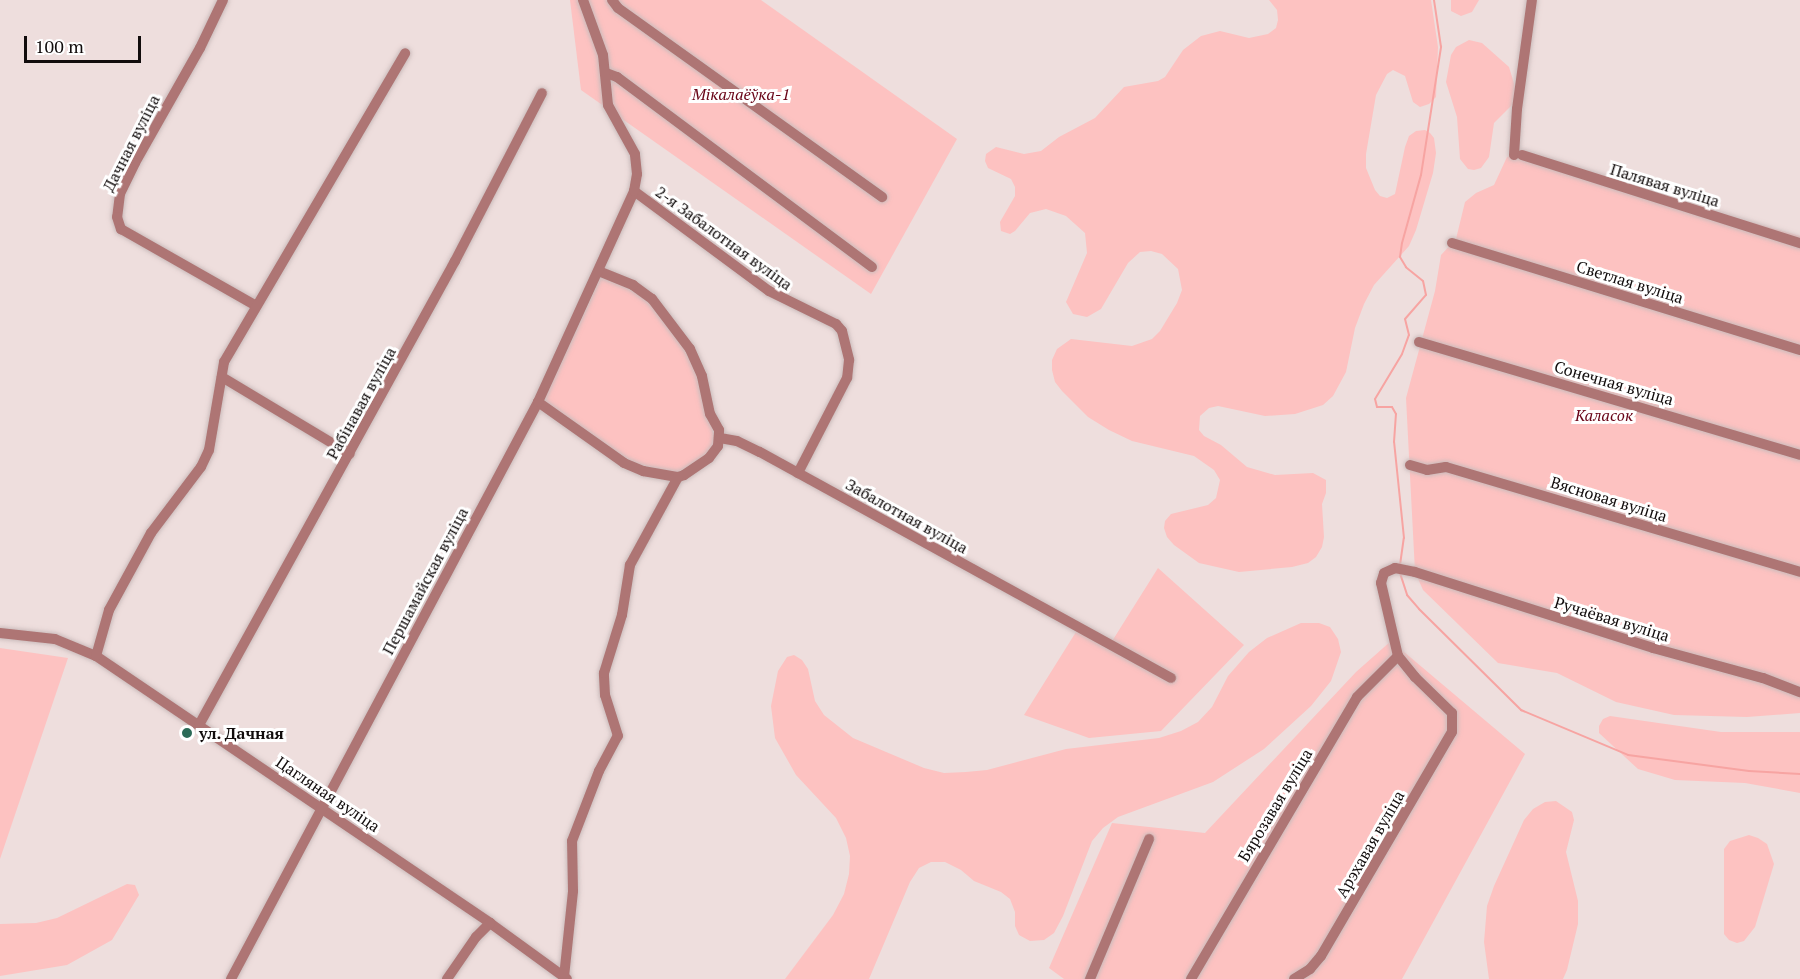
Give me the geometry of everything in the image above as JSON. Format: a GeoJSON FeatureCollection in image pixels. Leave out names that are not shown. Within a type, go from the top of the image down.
{"type":"FeatureCollection","features":[{"type":"Feature","properties":{"kind":"street","name":"Дачная вуліца"},"geometry":{"type":"LineString","coordinates":[[223,0],[200,48],[135,163],[120,194],[117,218],[121,229],[255,304]]}},
{"type":"Feature","properties":{"kind":"street","name":"2-я Забалотная вуліца"},"geometry":{"type":"LineString","coordinates":[[584,0],[601,47],[606,73],[608,105],[634,154],[637,174],[634,191],[769,291],[836,324],[846,339],[849,369],[841,392],[798,473]]}},
{"type":"Feature","properties":{"kind":"street"},"geometry":{"type":"LineString","coordinates":[[612,0],[882,197]]}},
{"type":"Feature","properties":{"kind":"street","name":"Палявая вуліца"},"geometry":{"type":"LineString","coordinates":[[1532,0],[1517,109],[1518,155],[1800,243]]}},
{"type":"Feature","properties":{"kind":"street"},"geometry":{"type":"LineString","coordinates":[[96,656],[108,610],[151,533],[201,467],[208,450],[224,362],[255,304],[405,53]]}},
{"type":"Feature","properties":{"kind":"street"},"geometry":{"type":"LineString","coordinates":[[606,73],[617,77],[872,267]]}},
{"type":"Feature","properties":{"kind":"street","name":"Рабінавая вуліца"},"geometry":{"type":"LineString","coordinates":[[199,725],[350,454],[542,93]]}},
{"type":"Feature","properties":{"kind":"street","name":"Першамайская вуліца"},"geometry":{"type":"LineString","coordinates":[[231,979],[538,402],[634,191]]}},
{"type":"Feature","properties":{"kind":"street","name":"Светлая вуліца"},"geometry":{"type":"LineString","coordinates":[[1452,243],[1800,350]]}},
{"type":"Feature","properties":{"kind":"street"},"geometry":{"type":"LineString","coordinates":[[538,402],[624,463],[644,471],[678,477],[709,458],[718,446],[720,438],[710,414],[699,367],[669,320],[644,292],[599,271]]}},
{"type":"Feature","properties":{"kind":"street","name":"Сонечная вуліца"},"geometry":{"type":"LineString","coordinates":[[1419,342],[1800,455]]}},
{"type":"Feature","properties":{"kind":"street"},"geometry":{"type":"LineString","coordinates":[[222,377],[350,454]]}},
{"type":"Feature","properties":{"kind":"street","name":"Забалотная вуліца"},"geometry":{"type":"LineString","coordinates":[[720,438],[744,443],[1077,627],[1112,643],[1171,678]]}},
{"type":"Feature","properties":{"kind":"street","name":"Вясновая вуліца"},"geometry":{"type":"LineString","coordinates":[[1410,465],[1427,470],[1446,467],[1800,572]]}},
{"type":"Feature","properties":{"kind":"street","name":"Цагляная вуліца"},"geometry":{"type":"LineString","coordinates":[[566,978],[573,891],[571,852],[579,821],[599,771],[618,736],[605,695],[604,673],[622,615],[630,565],[678,477]]}},
{"type":"Feature","properties":{"kind":"street","name":"Ручаёвая вуліца"},"geometry":{"type":"LineString","coordinates":[[1398,656],[1381,583],[1384,573],[1399,568],[1642,645],[1763,678],[1800,692]]}},
{"type":"Feature","properties":{"kind":"street","name":"Цагляная вуліца"},"geometry":{"type":"LineString","coordinates":[[0,633],[55,639],[96,656],[323,808],[566,978]]}},
{"type":"Feature","properties":{"kind":"street","name":"Арэхавая вуліца"},"geometry":{"type":"LineString","coordinates":[[1294,979],[1316,963],[1449,738],[1453,725],[1452,713],[1415,677],[1398,656]]}},
{"type":"Feature","properties":{"kind":"street","name":"Бярозавая вуліца"},"geometry":{"type":"LineString","coordinates":[[1191,979],[1358,697],[1398,656]]}},
{"type":"Feature","properties":{"kind":"street"},"geometry":{"type":"LineString","coordinates":[[1090,979],[1149,839]]}},
{"type":"Feature","properties":{"kind":"street"},"geometry":{"type":"LineString","coordinates":[[447,979],[476,937],[490,923]]}},
{"type":"Feature","properties":{"kind":"green space","name":"Мікалаёўка-1"},"geometry":{"type":"Polygon","coordinates":[[[570,0],[761,0],[957,139],[871,294],[581,90],[570,0]]]}},
{"type":"Feature","properties":{"kind":"green space"},"geometry":{"type":"Polygon","coordinates":[[[1269,0],[1431,0],[1438,47],[1436,97],[1429,104],[1420,107],[1413,102],[1405,76],[1393,70],[1387,74],[1376,95],[1366,154],[1366,168],[1375,190],[1380,196],[1387,198],[1395,194],[1409,136],[1416,131],[1425,130],[1430,133],[1434,138],[1436,153],[1433,173],[1416,230],[1409,246],[1374,285],[1364,304],[1355,328],[1346,372],[1333,396],[1323,405],[1295,414],[1265,416],[1218,406],[1209,408],[1200,416],[1199,430],[1204,436],[1221,445],[1247,467],[1275,475],[1313,473],[1326,480],[1326,493],[1322,504],[1324,537],[1322,547],[1316,557],[1308,563],[1292,567],[1239,572],[1199,563],[1174,545],[1167,537],[1164,528],[1165,521],[1171,514],[1208,505],[1216,498],[1220,480],[1214,470],[1194,456],[1132,441],[1109,430],[1088,417],[1062,391],[1055,382],[1052,370],[1052,360],[1057,349],[1071,339],[1132,346],[1152,339],[1160,331],[1182,290],[1178,269],[1162,254],[1151,251],[1140,252],[1128,263],[1101,309],[1087,317],[1073,314],[1066,302],[1087,253],[1085,233],[1066,216],[1046,209],[1030,213],[1010,234],[1001,231],[1000,222],[1015,196],[1015,187],[1011,179],[988,168],[985,161],[986,154],[996,147],[1024,154],[1041,151],[1059,137],[1095,118],[1124,87],[1158,81],[1165,77],[1183,50],[1201,36],[1220,31],[1249,38],[1268,34],[1276,28],[1278,20],[1277,10],[1269,0]]]}},
{"type":"Feature","properties":{"kind":"green space"},"geometry":{"type":"Polygon","coordinates":[[[1451,0],[1479,0],[1472,12],[1461,16],[1451,11],[1451,0]]]}},
{"type":"Feature","properties":{"kind":"green space"},"geometry":{"type":"Polygon","coordinates":[[[1469,40],[1482,43],[1509,67],[1516,90],[1514,103],[1494,123],[1489,157],[1481,168],[1474,170],[1468,169],[1460,159],[1457,117],[1446,82],[1451,55],[1456,47],[1469,40]]]}},
{"type":"Feature","properties":{"kind":"green space","name":"Каласок"},"geometry":{"type":"Polygon","coordinates":[[[1514,155],[1800,236],[1800,713],[1747,717],[1674,715],[1616,702],[1557,673],[1498,663],[1423,590],[1415,572],[1406,398],[1435,291],[1441,255],[1456,239],[1465,202],[1476,193],[1494,185],[1507,157],[1514,155]]]}},
{"type":"Feature","properties":{"kind":"green space"},"geometry":{"type":"Polygon","coordinates":[[[602,275],[643,297],[663,317],[696,367],[715,440],[705,457],[677,473],[634,463],[543,402],[602,275]]]}},
{"type":"Feature","properties":{"kind":"green space"},"geometry":{"type":"Polygon","coordinates":[[[1158,568],[1244,645],[1161,731],[1089,738],[1024,715],[1076,632],[1109,646],[1158,568]]]}},
{"type":"Feature","properties":{"kind":"green space"},"geometry":{"type":"Polygon","coordinates":[[[1301,623],[1319,623],[1330,627],[1338,639],[1341,652],[1331,681],[1311,706],[1264,749],[1213,782],[1118,817],[1103,828],[1092,841],[1063,916],[1054,933],[1044,940],[1030,941],[1019,935],[1010,899],[1001,892],[974,881],[961,870],[945,862],[931,862],[919,868],[910,882],[869,979],[785,979],[833,915],[844,894],[849,874],[850,856],[846,838],[836,818],[796,775],[775,738],[771,706],[778,671],[787,657],[794,655],[802,660],[808,669],[815,701],[824,715],[853,738],[924,768],[944,773],[966,772],[987,770],[1066,749],[1159,738],[1181,731],[1198,722],[1212,707],[1228,676],[1249,652],[1267,638],[1301,623]]]}},
{"type":"Feature","properties":{"kind":"green space"},"geometry":{"type":"Polygon","coordinates":[[[1391,641],[1525,754],[1402,979],[1064,979],[1049,968],[1112,823],[1205,833],[1356,672],[1391,641]]]}},
{"type":"Feature","properties":{"kind":"green space"},"geometry":{"type":"Polygon","coordinates":[[[0,648],[68,658],[0,859],[0,648]]]}},
{"type":"Feature","properties":{"kind":"green space"},"geometry":{"type":"Polygon","coordinates":[[[1610,716],[1721,732],[1800,732],[1800,793],[1745,783],[1675,780],[1638,769],[1599,733],[1599,726],[1603,719],[1610,716]]]}},
{"type":"Feature","properties":{"kind":"green space"},"geometry":{"type":"Polygon","coordinates":[[[1556,801],[1572,812],[1574,820],[1566,852],[1578,901],[1578,924],[1567,970],[1563,979],[1489,979],[1484,942],[1487,906],[1494,886],[1524,820],[1533,809],[1545,802],[1556,801]]]}},
{"type":"Feature","properties":{"kind":"green space"},"geometry":{"type":"Polygon","coordinates":[[[1749,835],[1767,844],[1774,864],[1755,927],[1744,941],[1737,943],[1729,940],[1724,934],[1724,849],[1730,841],[1749,835]]]}},
{"type":"Feature","properties":{"kind":"green space"},"geometry":{"type":"Polygon","coordinates":[[[127,884],[135,885],[139,895],[112,940],[67,965],[0,976],[0,924],[36,923],[57,918],[127,884]]]}},
{"type":"Feature","properties":{"kind":"waterway"},"geometry":{"type":"LineString","coordinates":[[1400,565],[1404,538],[1394,442],[1396,414],[1392,407],[1377,407],[1375,399],[1402,354],[1409,335],[1405,319],[1426,295],[1423,281],[1406,267],[1400,257],[1421,175],[1441,47],[1434,0]]}},
{"type":"Feature","properties":{"kind":"waterway"},"geometry":{"type":"LineString","coordinates":[[1400,573],[1407,595],[1419,609],[1521,710],[1628,755],[1749,771],[1800,774]]}},
{"type":"Feature","properties":{"kind":"place","name":"ул. Дачная"},"geometry":{"type":"Point","coordinates":[187,733]}}]}
